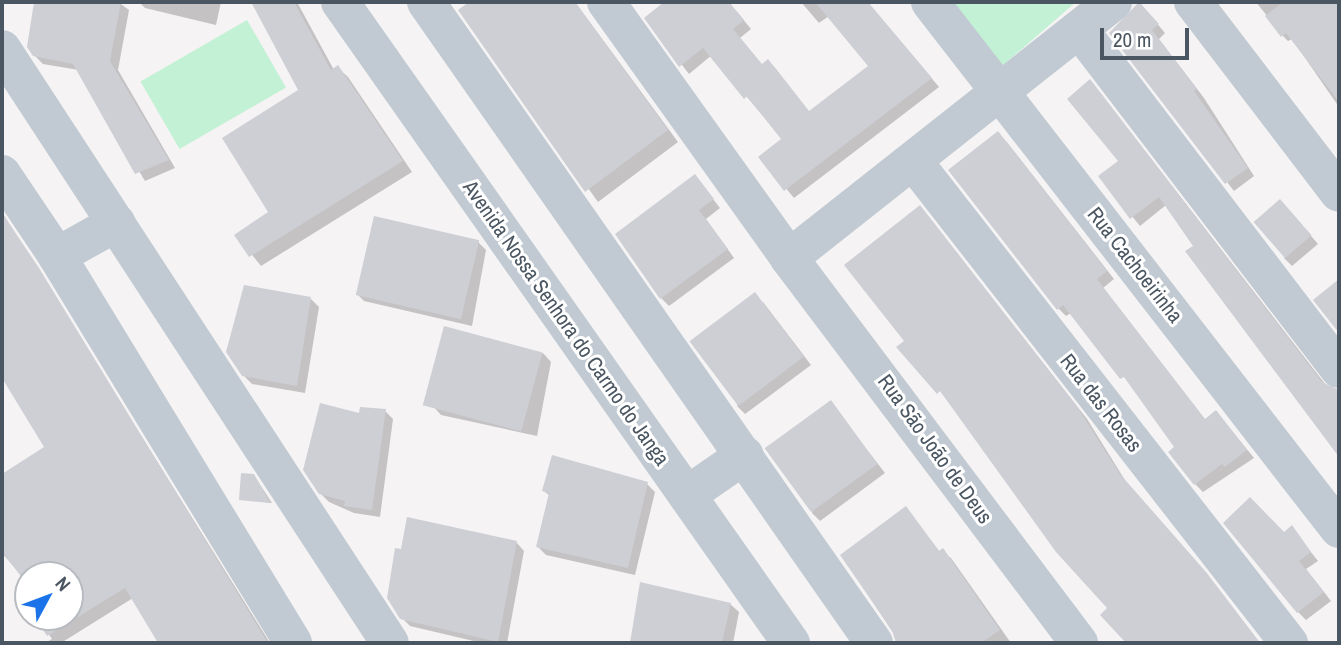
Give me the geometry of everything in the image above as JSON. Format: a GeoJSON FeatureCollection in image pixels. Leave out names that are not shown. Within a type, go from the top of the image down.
{"type":"FeatureCollection","features":[{"type":"Feature","properties":{"kind":"street","name":"Avenida Nossa Senhora do Carmo do Janga"},"geometry":{"type":"LineString","coordinates":[[340,2],[791,643]]}},
{"type":"Feature","properties":{"kind":"street"},"geometry":{"type":"LineString","coordinates":[[426,2],[874,643]]}},
{"type":"Feature","properties":{"kind":"street","name":"Rua São João de Deus"},"geometry":{"type":"LineString","coordinates":[[606,2],[789,257],[1079,643]]}},
{"type":"Feature","properties":{"kind":"street","name":"Rua Cachoeirinha"},"geometry":{"type":"LineString","coordinates":[[929,2],[1339,529]]}},
{"type":"Feature","properties":{"kind":"street"},"geometry":{"type":"LineString","coordinates":[[789,257],[914,162],[1113,2]]}},
{"type":"Feature","properties":{"kind":"street"},"geometry":{"type":"LineString","coordinates":[[1193,2],[1339,193]]}},
{"type":"Feature","properties":{"kind":"street"},"geometry":{"type":"LineString","coordinates":[[1079,29],[1339,369]]}},
{"type":"Feature","properties":{"kind":"street"},"geometry":{"type":"LineString","coordinates":[[2,49],[390,643]]}},
{"type":"Feature","properties":{"kind":"street","name":"Rua das Rosas"},"geometry":{"type":"LineString","coordinates":[[914,162],[1289,643]]}},
{"type":"Feature","properties":{"kind":"street"},"geometry":{"type":"LineString","coordinates":[[2,174],[57,256],[293,643]]}},
{"type":"Feature","properties":{"kind":"street"},"geometry":{"type":"LineString","coordinates":[[57,256],[116,223]]}},
{"type":"Feature","properties":{"kind":"street"},"geometry":{"type":"LineString","coordinates":[[687,495],[745,455]]}},
{"type":"Feature","properties":{"kind":"green space"},"geometry":{"type":"Polygon","coordinates":[[[952,2],[1076,2],[1002,66],[952,2]]]}},
{"type":"Feature","properties":{"kind":"green space"},"geometry":{"type":"Polygon","coordinates":[[[247,20],[286,88],[179,149],[140,82],[247,20]]]}},
{"type":"Feature","properties":{"kind":"building"},"geometry":{"type":"Polygon","coordinates":[[[34,2],[121,2],[110,61],[169,160],[135,174],[73,64],[33,56],[27,47],[34,2]]]}},
{"type":"Feature","properties":{"kind":"building"},"geometry":{"type":"Polygon","coordinates":[[[251,2],[294,2],[331,70],[338,65],[403,161],[249,257],[234,235],[268,212],[222,138],[298,90],[251,2]]]}},
{"type":"Feature","properties":{"kind":"building"},"geometry":{"type":"Polygon","coordinates":[[[469,2],[575,2],[668,130],[585,192],[458,10],[469,2]]]}},
{"type":"Feature","properties":{"kind":"building"},"geometry":{"type":"Polygon","coordinates":[[[664,2],[729,2],[744,20],[733,29],[762,64],[768,59],[809,111],[868,66],[815,2],[868,2],[932,78],[784,191],[758,157],[781,139],[747,96],[744,99],[703,48],[679,67],[644,18],[664,2]]]}},
{"type":"Feature","properties":{"kind":"building"},"geometry":{"type":"Polygon","coordinates":[[[1139,2],[1159,24],[1152,30],[1197,89],[1194,91],[1248,168],[1225,184],[1109,33],[1139,2]]]}},
{"type":"Feature","properties":{"kind":"building"},"geometry":{"type":"Polygon","coordinates":[[[1283,2],[1339,2],[1339,102],[1286,33],[1281,37],[1265,16],[1283,2]]]}},
{"type":"Feature","properties":{"kind":"building"},"geometry":{"type":"Polygon","coordinates":[[[1090,79],[1322,382],[1339,390],[1339,457],[1185,251],[1193,246],[1159,197],[1130,219],[1098,176],[1118,161],[1067,99],[1090,79]]]}},
{"type":"Feature","properties":{"kind":"building"},"geometry":{"type":"Polygon","coordinates":[[[998,131],[1107,271],[1097,279],[1205,419],[1216,410],[1247,450],[1225,467],[1222,464],[1194,485],[1168,452],[1174,447],[1124,377],[1120,379],[1063,305],[1057,310],[948,170],[998,131]]]}},
{"type":"Feature","properties":{"kind":"building"},"geometry":{"type":"Polygon","coordinates":[[[695,174],[714,199],[699,210],[728,249],[660,299],[615,234],[695,174]]]}},
{"type":"Feature","properties":{"kind":"building"},"geometry":{"type":"Polygon","coordinates":[[[1280,199],[1311,235],[1285,258],[1254,222],[1280,199]]]}},
{"type":"Feature","properties":{"kind":"building"},"geometry":{"type":"Polygon","coordinates":[[[920,205],[1078,408],[1120,474],[1206,572],[1260,643],[1126,643],[1100,615],[1107,608],[1056,552],[940,391],[937,394],[896,347],[904,341],[844,265],[920,205]]]}},
{"type":"Feature","properties":{"kind":"building"},"geometry":{"type":"Polygon","coordinates":[[[2,213],[39,268],[268,643],[158,643],[125,588],[84,613],[84,561],[14,561],[14,567],[2,551],[2,474],[44,447],[2,378],[2,213]]]}},
{"type":"Feature","properties":{"kind":"building"},"geometry":{"type":"Polygon","coordinates":[[[374,216],[479,240],[461,319],[356,295],[374,216]]]}},
{"type":"Feature","properties":{"kind":"building"},"geometry":{"type":"Polygon","coordinates":[[[1339,279],[1339,333],[1313,300],[1339,279]]]}},
{"type":"Feature","properties":{"kind":"building"},"geometry":{"type":"Polygon","coordinates":[[[244,285],[311,297],[297,386],[242,376],[226,352],[244,285]]]}},
{"type":"Feature","properties":{"kind":"building"},"geometry":{"type":"Polygon","coordinates":[[[755,292],[804,357],[738,406],[690,341],[755,292]]]}},
{"type":"Feature","properties":{"kind":"building"},"geometry":{"type":"Polygon","coordinates":[[[444,326],[543,352],[521,432],[423,405],[444,326]]]}},
{"type":"Feature","properties":{"kind":"building"},"geometry":{"type":"Polygon","coordinates":[[[831,400],[877,464],[811,512],[765,448],[831,400]]]}},
{"type":"Feature","properties":{"kind":"building"},"geometry":{"type":"Polygon","coordinates":[[[320,403],[359,413],[360,407],[386,409],[372,510],[344,506],[345,501],[319,494],[303,470],[320,403]]]}},
{"type":"Feature","properties":{"kind":"building"},"geometry":{"type":"Polygon","coordinates":[[[552,455],[648,482],[628,568],[536,547],[549,493],[542,491],[552,455]]]}},
{"type":"Feature","properties":{"kind":"building"},"geometry":{"type":"Polygon","coordinates":[[[241,473],[254,474],[270,503],[239,500],[241,473]]]}},
{"type":"Feature","properties":{"kind":"building"},"geometry":{"type":"Polygon","coordinates":[[[1250,497],[1284,532],[1292,525],[1311,552],[1299,561],[1324,592],[1297,613],[1223,523],[1250,497]]]}},
{"type":"Feature","properties":{"kind":"building"},"geometry":{"type":"Polygon","coordinates":[[[906,506],[939,551],[943,548],[1000,630],[981,643],[896,643],[892,630],[840,555],[906,506]]]}},
{"type":"Feature","properties":{"kind":"building"},"geometry":{"type":"Polygon","coordinates":[[[407,517],[517,541],[498,642],[400,619],[387,598],[395,548],[401,549],[407,517]]]}},
{"type":"Feature","properties":{"kind":"building"},"geometry":{"type":"Polygon","coordinates":[[[640,582],[731,603],[722,643],[630,643],[640,582]]]}}]}
